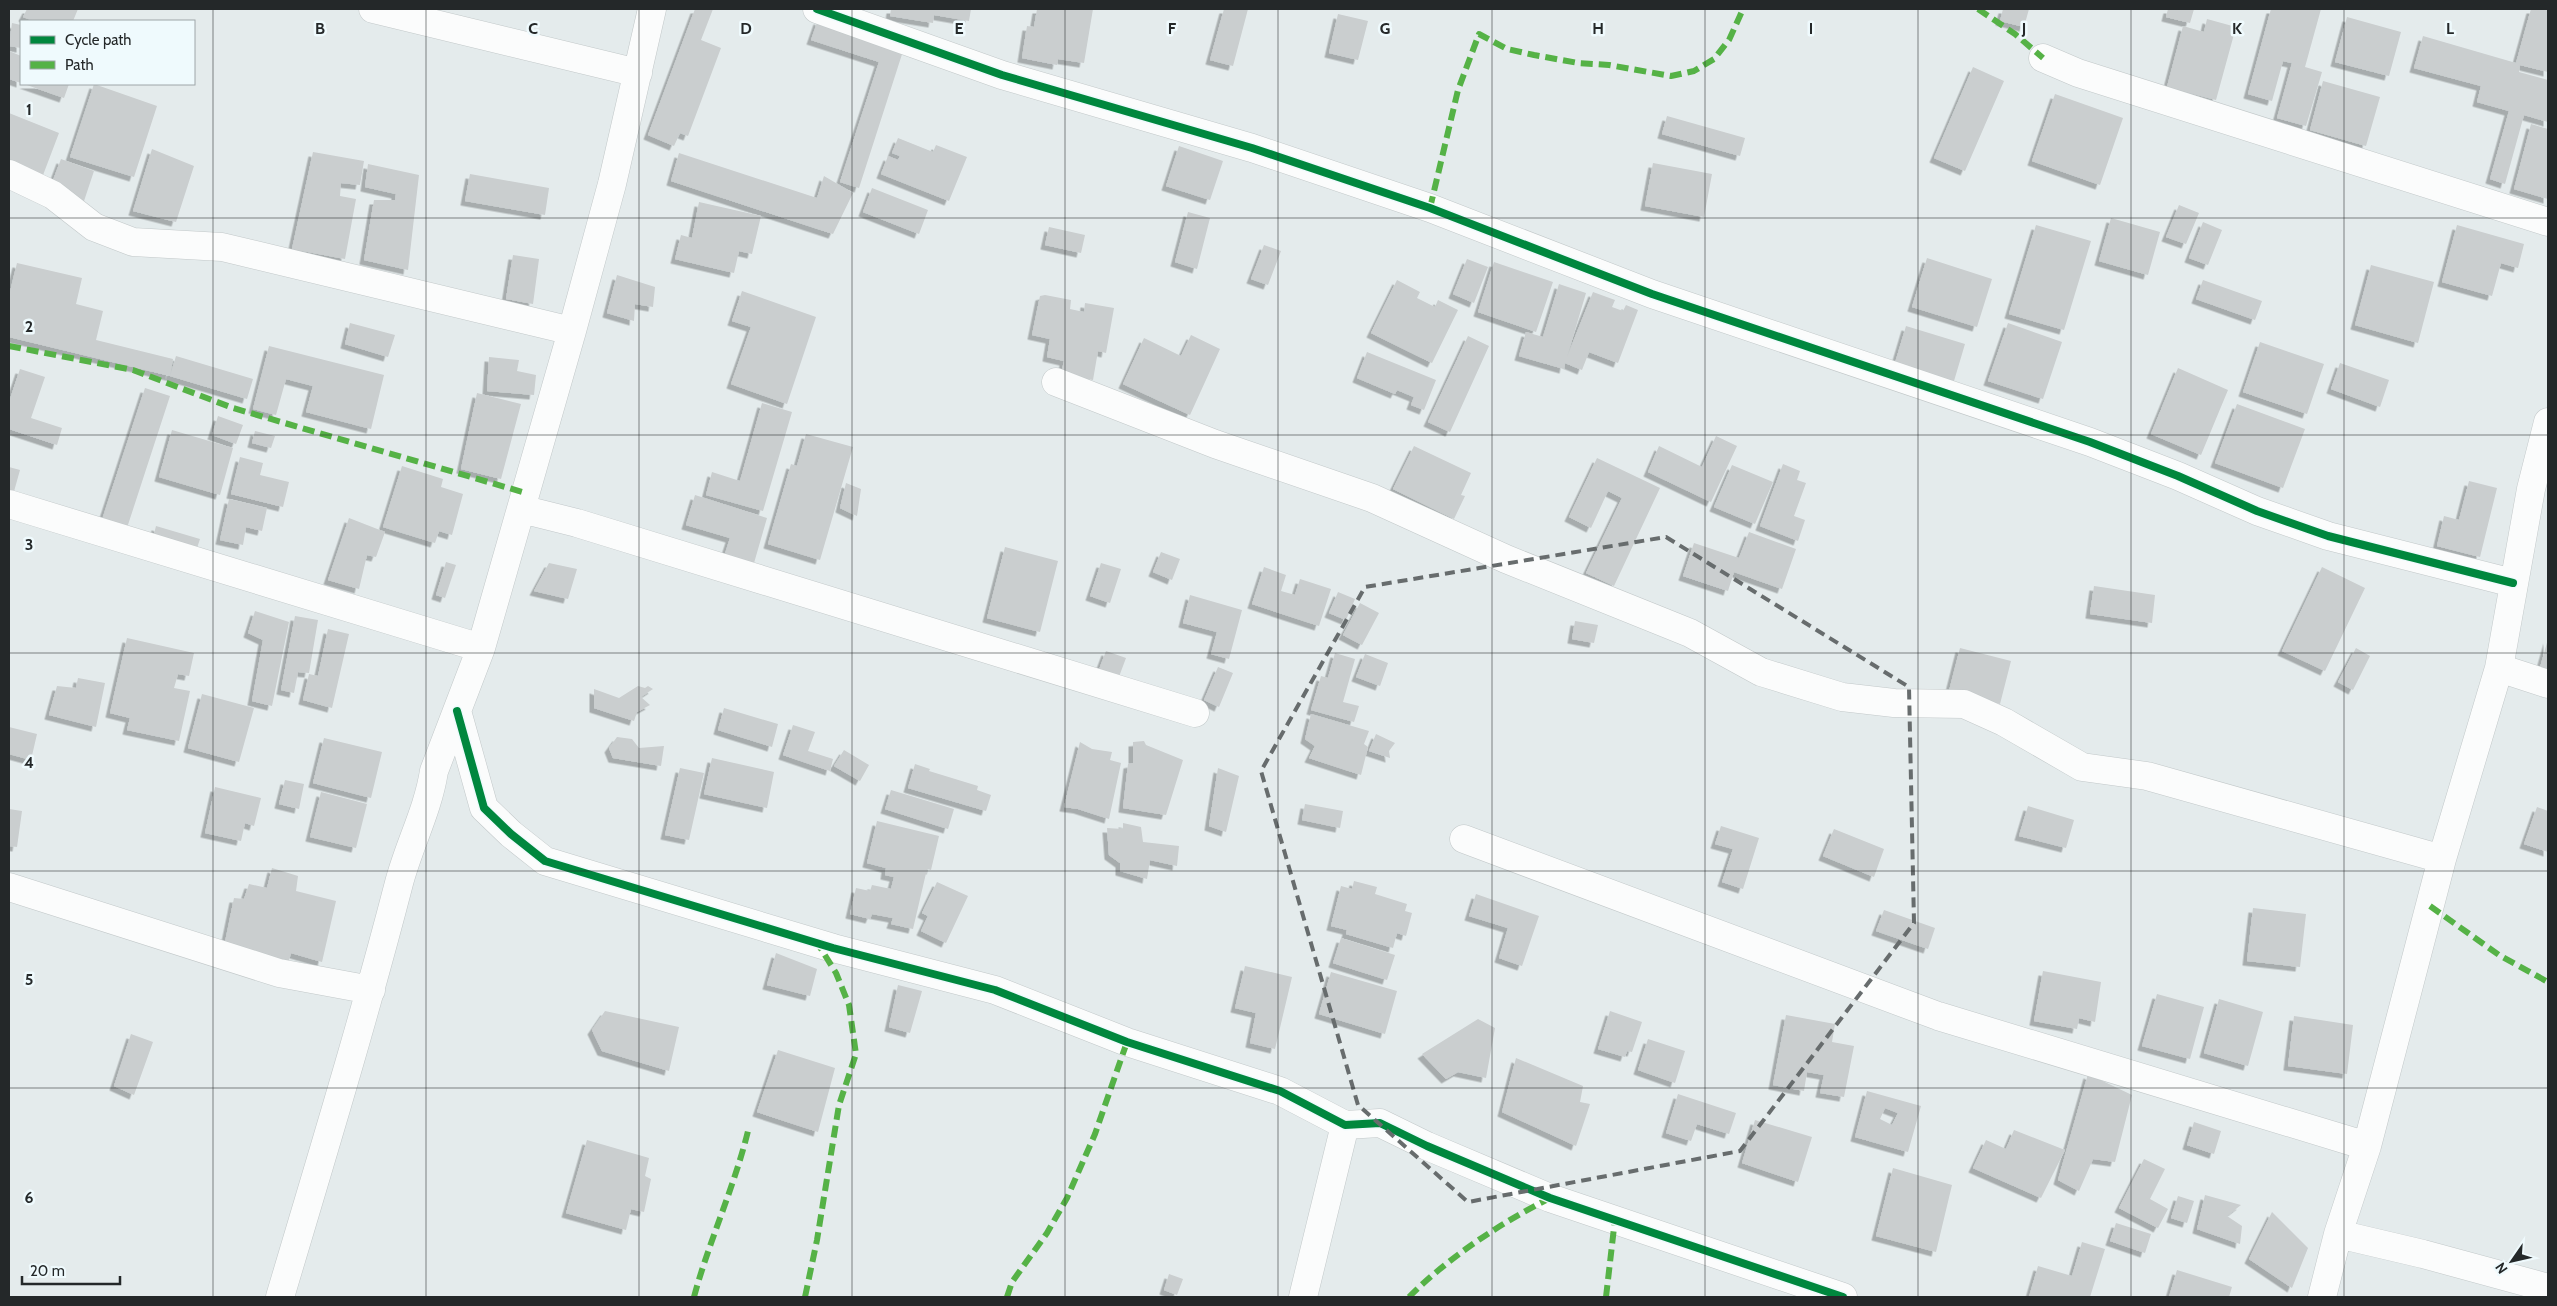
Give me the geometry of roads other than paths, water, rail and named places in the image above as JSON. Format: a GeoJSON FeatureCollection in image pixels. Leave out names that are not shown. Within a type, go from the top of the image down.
{"type":"FeatureCollection","features":[{"type":"Feature","properties":{"kind":"street"},"geometry":{"type":"LineString","coordinates":[[373,9],[638,73]]}},
{"type":"Feature","properties":{"kind":"street"},"geometry":{"type":"LineString","coordinates":[[280,1297],[371,990],[403,868],[431,789],[434,771],[481,648],[572,331],[638,73],[652,9]]}},
{"type":"Feature","properties":{"kind":"street"},"geometry":{"type":"LineString","coordinates":[[817,9],[1002,75],[1252,148],[1430,208],[1652,294],[2090,442],[2178,476],[2257,511],[2328,536],[2513,583]]}},
{"type":"Feature","properties":{"kind":"street"},"geometry":{"type":"LineString","coordinates":[[2043,58],[2088,76],[2548,222]]}},
{"type":"Feature","properties":{"kind":"street"},"geometry":{"type":"LineString","coordinates":[[9,174],[53,195],[94,227],[133,242],[222,247],[572,331]]}},
{"type":"Feature","properties":{"kind":"street"},"geometry":{"type":"LineString","coordinates":[[1056,382],[1215,444],[1372,498],[1506,559],[1690,632],[1761,672],[1842,697],[1894,703],[1964,704],[2004,722],[2082,767],[2147,776],[2442,859]]}},
{"type":"Feature","properties":{"kind":"street"},"geometry":{"type":"LineString","coordinates":[[2322,1297],[2338,1234],[2367,1146],[2442,859],[2499,668],[2513,583],[2540,491],[2548,422]]}},
{"type":"Feature","properties":{"kind":"street"},"geometry":{"type":"LineString","coordinates":[[9,504],[481,648]]}},
{"type":"Feature","properties":{"kind":"street"},"geometry":{"type":"LineString","coordinates":[[521,509],[577,523],[1196,713]]}},
{"type":"Feature","properties":{"kind":"street"},"geometry":{"type":"LineString","coordinates":[[2499,668],[2548,684]]}},
{"type":"Feature","properties":{"kind":"street"},"geometry":{"type":"LineString","coordinates":[[457,711],[484,808],[511,834],[545,861],[834,948],[995,990],[1127,1042],[1280,1091],[1345,1125],[1380,1123],[1427,1146],[1550,1198],[1843,1297]]}},
{"type":"Feature","properties":{"kind":"street"},"geometry":{"type":"LineString","coordinates":[[1464,839],[1938,1016],[2367,1146]]}},
{"type":"Feature","properties":{"kind":"street"},"geometry":{"type":"LineString","coordinates":[[9,887],[279,972],[371,990]]}},
{"type":"Feature","properties":{"kind":"street"},"geometry":{"type":"LineString","coordinates":[[1303,1297],[1345,1125]]}},
{"type":"Feature","properties":{"kind":"street"},"geometry":{"type":"LineString","coordinates":[[2338,1234],[2423,1254],[2548,1288]]}}]}
